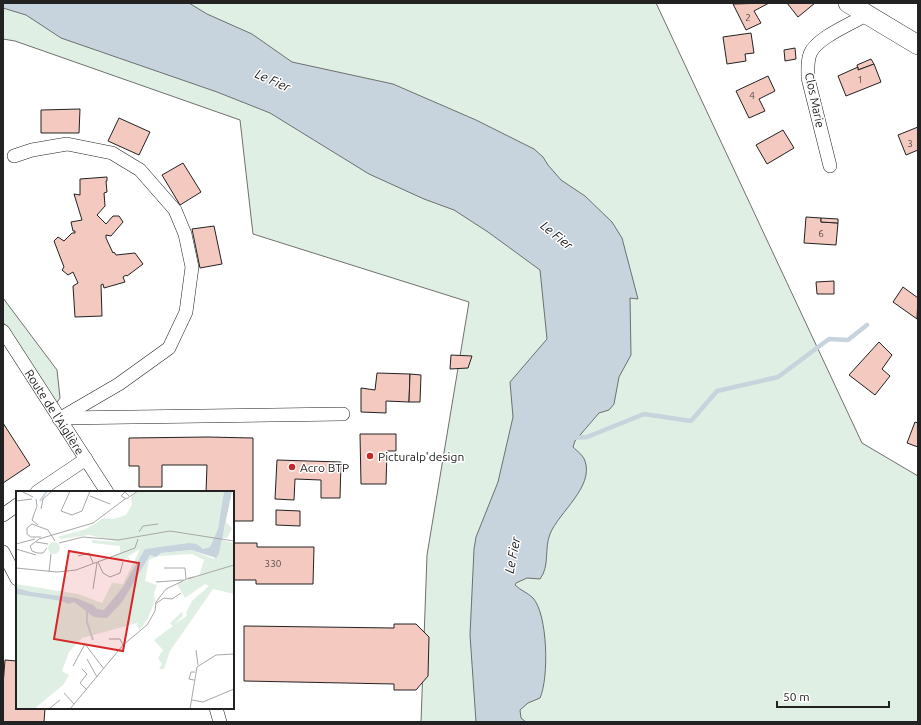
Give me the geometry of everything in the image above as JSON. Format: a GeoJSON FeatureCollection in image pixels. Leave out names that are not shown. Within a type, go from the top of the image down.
{"type":"FeatureCollection","features":[{"type":"Feature","properties":{"kind":"street"},"geometry":{"type":"LineString","coordinates":[[848,3],[918,45]]}},
{"type":"Feature","properties":{"kind":"street","name":"Clos Marie"},"geometry":{"type":"LineString","coordinates":[[830,166],[808,78],[810,52],[818,42],[866,15]]}},
{"type":"Feature","properties":{"kind":"street"},"geometry":{"type":"LineString","coordinates":[[14,156],[32,150],[67,144],[112,153],[140,170],[175,210],[185,234],[192,267],[186,312],[169,348],[119,384],[59,418]]}},
{"type":"Feature","properties":{"kind":"street","name":"Route de l'Aiglière"},"geometry":{"type":"LineString","coordinates":[[3,331],[106,491]]}},
{"type":"Feature","properties":{"kind":"street"},"geometry":{"type":"LineString","coordinates":[[59,418],[343,414]]}},
{"type":"Feature","properties":{"kind":"street"},"geometry":{"type":"LineString","coordinates":[[38,491],[86,459]]}},
{"type":"Feature","properties":{"kind":"street"},"geometry":{"type":"LineString","coordinates":[[3,515],[16,506]]}},
{"type":"Feature","properties":{"kind":"street"},"geometry":{"type":"LineString","coordinates":[[3,552],[16,577]]}},
{"type":"Feature","properties":{"kind":"street"},"geometry":{"type":"LineString","coordinates":[[216,709],[220,722]]}},
{"type":"Feature","properties":{"kind":"green space"},"geometry":{"type":"Polygon","coordinates":[[[3,3],[656,3],[862,443],[918,476],[918,722],[421,722],[427,555],[469,302],[253,234],[240,120],[15,41],[3,39],[3,3]]]}},
{"type":"Feature","properties":{"kind":"green space"},"geometry":{"type":"Polygon","coordinates":[[[3,298],[57,370],[60,398],[56,404],[3,322],[3,298]]]}},
{"type":"Feature","properties":{"kind":"water","name":"Le Fier"},"geometry":{"type":"Polygon","coordinates":[[[3,3],[189,3],[207,14],[252,34],[292,62],[393,84],[476,120],[534,149],[543,157],[561,180],[585,196],[612,222],[622,238],[638,299],[630,298],[631,355],[619,377],[614,404],[609,410],[599,413],[575,441],[573,447],[585,461],[585,480],[580,490],[554,526],[550,534],[543,574],[540,579],[527,578],[516,583],[515,585],[533,598],[538,606],[542,618],[546,647],[545,676],[540,698],[528,703],[520,710],[521,718],[526,722],[476,722],[470,635],[474,549],[476,537],[498,482],[513,417],[510,382],[547,339],[540,270],[488,232],[454,210],[424,199],[369,174],[270,113],[217,92],[61,38],[26,15],[3,8],[3,3]]]}},
{"type":"Feature","properties":{"kind":"building"},"geometry":{"type":"Polygon","coordinates":[[[769,3],[754,11],[761,23],[746,30],[733,4],[769,3]]]}},
{"type":"Feature","properties":{"kind":"building"},"geometry":{"type":"Polygon","coordinates":[[[787,3],[815,3],[798,17],[787,3]]]}},
{"type":"Feature","properties":{"kind":"building"},"geometry":{"type":"Polygon","coordinates":[[[751,33],[754,53],[745,54],[746,61],[727,64],[723,37],[751,33]]]}},
{"type":"Feature","properties":{"kind":"building"},"geometry":{"type":"Polygon","coordinates":[[[795,48],[796,59],[785,61],[784,50],[795,48]]]}},
{"type":"Feature","properties":{"kind":"building"},"geometry":{"type":"Polygon","coordinates":[[[871,59],[874,64],[858,70],[857,65],[871,59]]]}},
{"type":"Feature","properties":{"kind":"building"},"geometry":{"type":"Polygon","coordinates":[[[874,64],[881,82],[846,96],[838,76],[858,67],[858,70],[874,64]]]}},
{"type":"Feature","properties":{"kind":"building"},"geometry":{"type":"Polygon","coordinates":[[[768,76],[775,91],[759,99],[765,111],[749,118],[736,91],[768,76]]]}},
{"type":"Feature","properties":{"kind":"building"},"geometry":{"type":"Polygon","coordinates":[[[80,109],[79,133],[41,133],[41,110],[80,109]]]}},
{"type":"Feature","properties":{"kind":"building"},"geometry":{"type":"Polygon","coordinates":[[[119,118],[150,132],[139,155],[108,141],[119,118]]]}},
{"type":"Feature","properties":{"kind":"building"},"geometry":{"type":"Polygon","coordinates":[[[918,127],[918,150],[906,155],[898,135],[918,127]]]}},
{"type":"Feature","properties":{"kind":"building"},"geometry":{"type":"Polygon","coordinates":[[[783,130],[794,148],[767,164],[756,145],[783,130]]]}},
{"type":"Feature","properties":{"kind":"building"},"geometry":{"type":"Polygon","coordinates":[[[183,163],[201,192],[180,205],[162,175],[183,163]]]}},
{"type":"Feature","properties":{"kind":"building"},"geometry":{"type":"Polygon","coordinates":[[[107,177],[107,192],[104,193],[105,206],[97,215],[106,224],[113,216],[119,216],[123,222],[111,236],[106,235],[106,238],[113,253],[114,252],[116,255],[135,253],[143,264],[127,276],[126,275],[123,277],[125,282],[104,288],[103,284],[101,285],[102,316],[75,317],[73,286],[78,283],[73,272],[68,275],[62,270],[64,267],[54,241],[58,237],[64,241],[72,233],[75,233],[71,222],[82,220],[74,194],[80,195],[80,179],[107,177]]]}},
{"type":"Feature","properties":{"kind":"building"},"geometry":{"type":"Polygon","coordinates":[[[806,217],[821,218],[821,222],[838,223],[836,245],[804,243],[806,217]]]}},
{"type":"Feature","properties":{"kind":"building"},"geometry":{"type":"Polygon","coordinates":[[[821,218],[838,219],[838,223],[821,222],[821,218]]]}},
{"type":"Feature","properties":{"kind":"building"},"geometry":{"type":"Polygon","coordinates":[[[214,226],[222,264],[200,268],[192,229],[214,226]]]}},
{"type":"Feature","properties":{"kind":"building"},"geometry":{"type":"Polygon","coordinates":[[[834,281],[834,294],[817,294],[816,282],[834,281]]]}},
{"type":"Feature","properties":{"kind":"building"},"geometry":{"type":"Polygon","coordinates":[[[903,287],[918,298],[917,319],[893,302],[903,287]]]}},
{"type":"Feature","properties":{"kind":"building"},"geometry":{"type":"Polygon","coordinates":[[[879,342],[892,355],[882,369],[890,376],[875,395],[849,375],[879,342]]]}},
{"type":"Feature","properties":{"kind":"building"},"geometry":{"type":"Polygon","coordinates":[[[451,355],[472,356],[468,368],[450,369],[451,355]]]}},
{"type":"Feature","properties":{"kind":"building"},"geometry":{"type":"Polygon","coordinates":[[[377,373],[410,374],[409,402],[386,401],[386,413],[361,412],[361,388],[375,390],[377,373]]]}},
{"type":"Feature","properties":{"kind":"building"},"geometry":{"type":"Polygon","coordinates":[[[410,374],[421,375],[420,402],[409,402],[410,374]]]}},
{"type":"Feature","properties":{"kind":"building"},"geometry":{"type":"Polygon","coordinates":[[[915,422],[918,423],[918,447],[907,443],[915,422]]]}},
{"type":"Feature","properties":{"kind":"building"},"geometry":{"type":"Polygon","coordinates":[[[3,423],[30,465],[3,483],[3,423]]]}},
{"type":"Feature","properties":{"kind":"building"},"geometry":{"type":"Polygon","coordinates":[[[360,434],[396,434],[396,451],[387,451],[386,484],[361,484],[360,434]]]}},
{"type":"Feature","properties":{"kind":"building"},"geometry":{"type":"Polygon","coordinates":[[[129,438],[253,438],[253,521],[234,521],[234,491],[206,491],[207,465],[162,465],[162,487],[139,487],[139,466],[129,466],[129,438]]]}},
{"type":"Feature","properties":{"kind":"building"},"geometry":{"type":"Polygon","coordinates":[[[277,460],[341,462],[340,498],[321,498],[321,480],[295,479],[294,500],[275,499],[277,460]]]}},
{"type":"Feature","properties":{"kind":"building"},"geometry":{"type":"Polygon","coordinates":[[[276,510],[300,511],[300,526],[276,525],[276,510]]]}},
{"type":"Feature","properties":{"kind":"building"},"geometry":{"type":"Polygon","coordinates":[[[234,543],[257,543],[257,547],[314,547],[313,584],[256,584],[256,580],[234,580],[234,543]]]}},
{"type":"Feature","properties":{"kind":"building"},"geometry":{"type":"Polygon","coordinates":[[[394,624],[416,624],[429,637],[428,676],[416,690],[394,690],[394,684],[244,681],[244,626],[394,628],[394,624]]]}},
{"type":"Feature","properties":{"kind":"building"},"geometry":{"type":"Polygon","coordinates":[[[5,660],[16,661],[16,709],[45,709],[44,722],[3,722],[5,660]]]}},
{"type":"Feature","properties":{"kind":"waterway"},"geometry":{"type":"LineString","coordinates":[[571,438],[587,437],[644,414],[691,421],[717,391],[778,377],[829,339],[848,340],[867,325]]}},
{"type":"Feature","properties":{"kind":"place","name":"Picturalp'design"},"geometry":{"type":"Point","coordinates":[370,456]}},
{"type":"Feature","properties":{"kind":"place","name":"Acro BTP"},"geometry":{"type":"Point","coordinates":[292,467]}}]}
